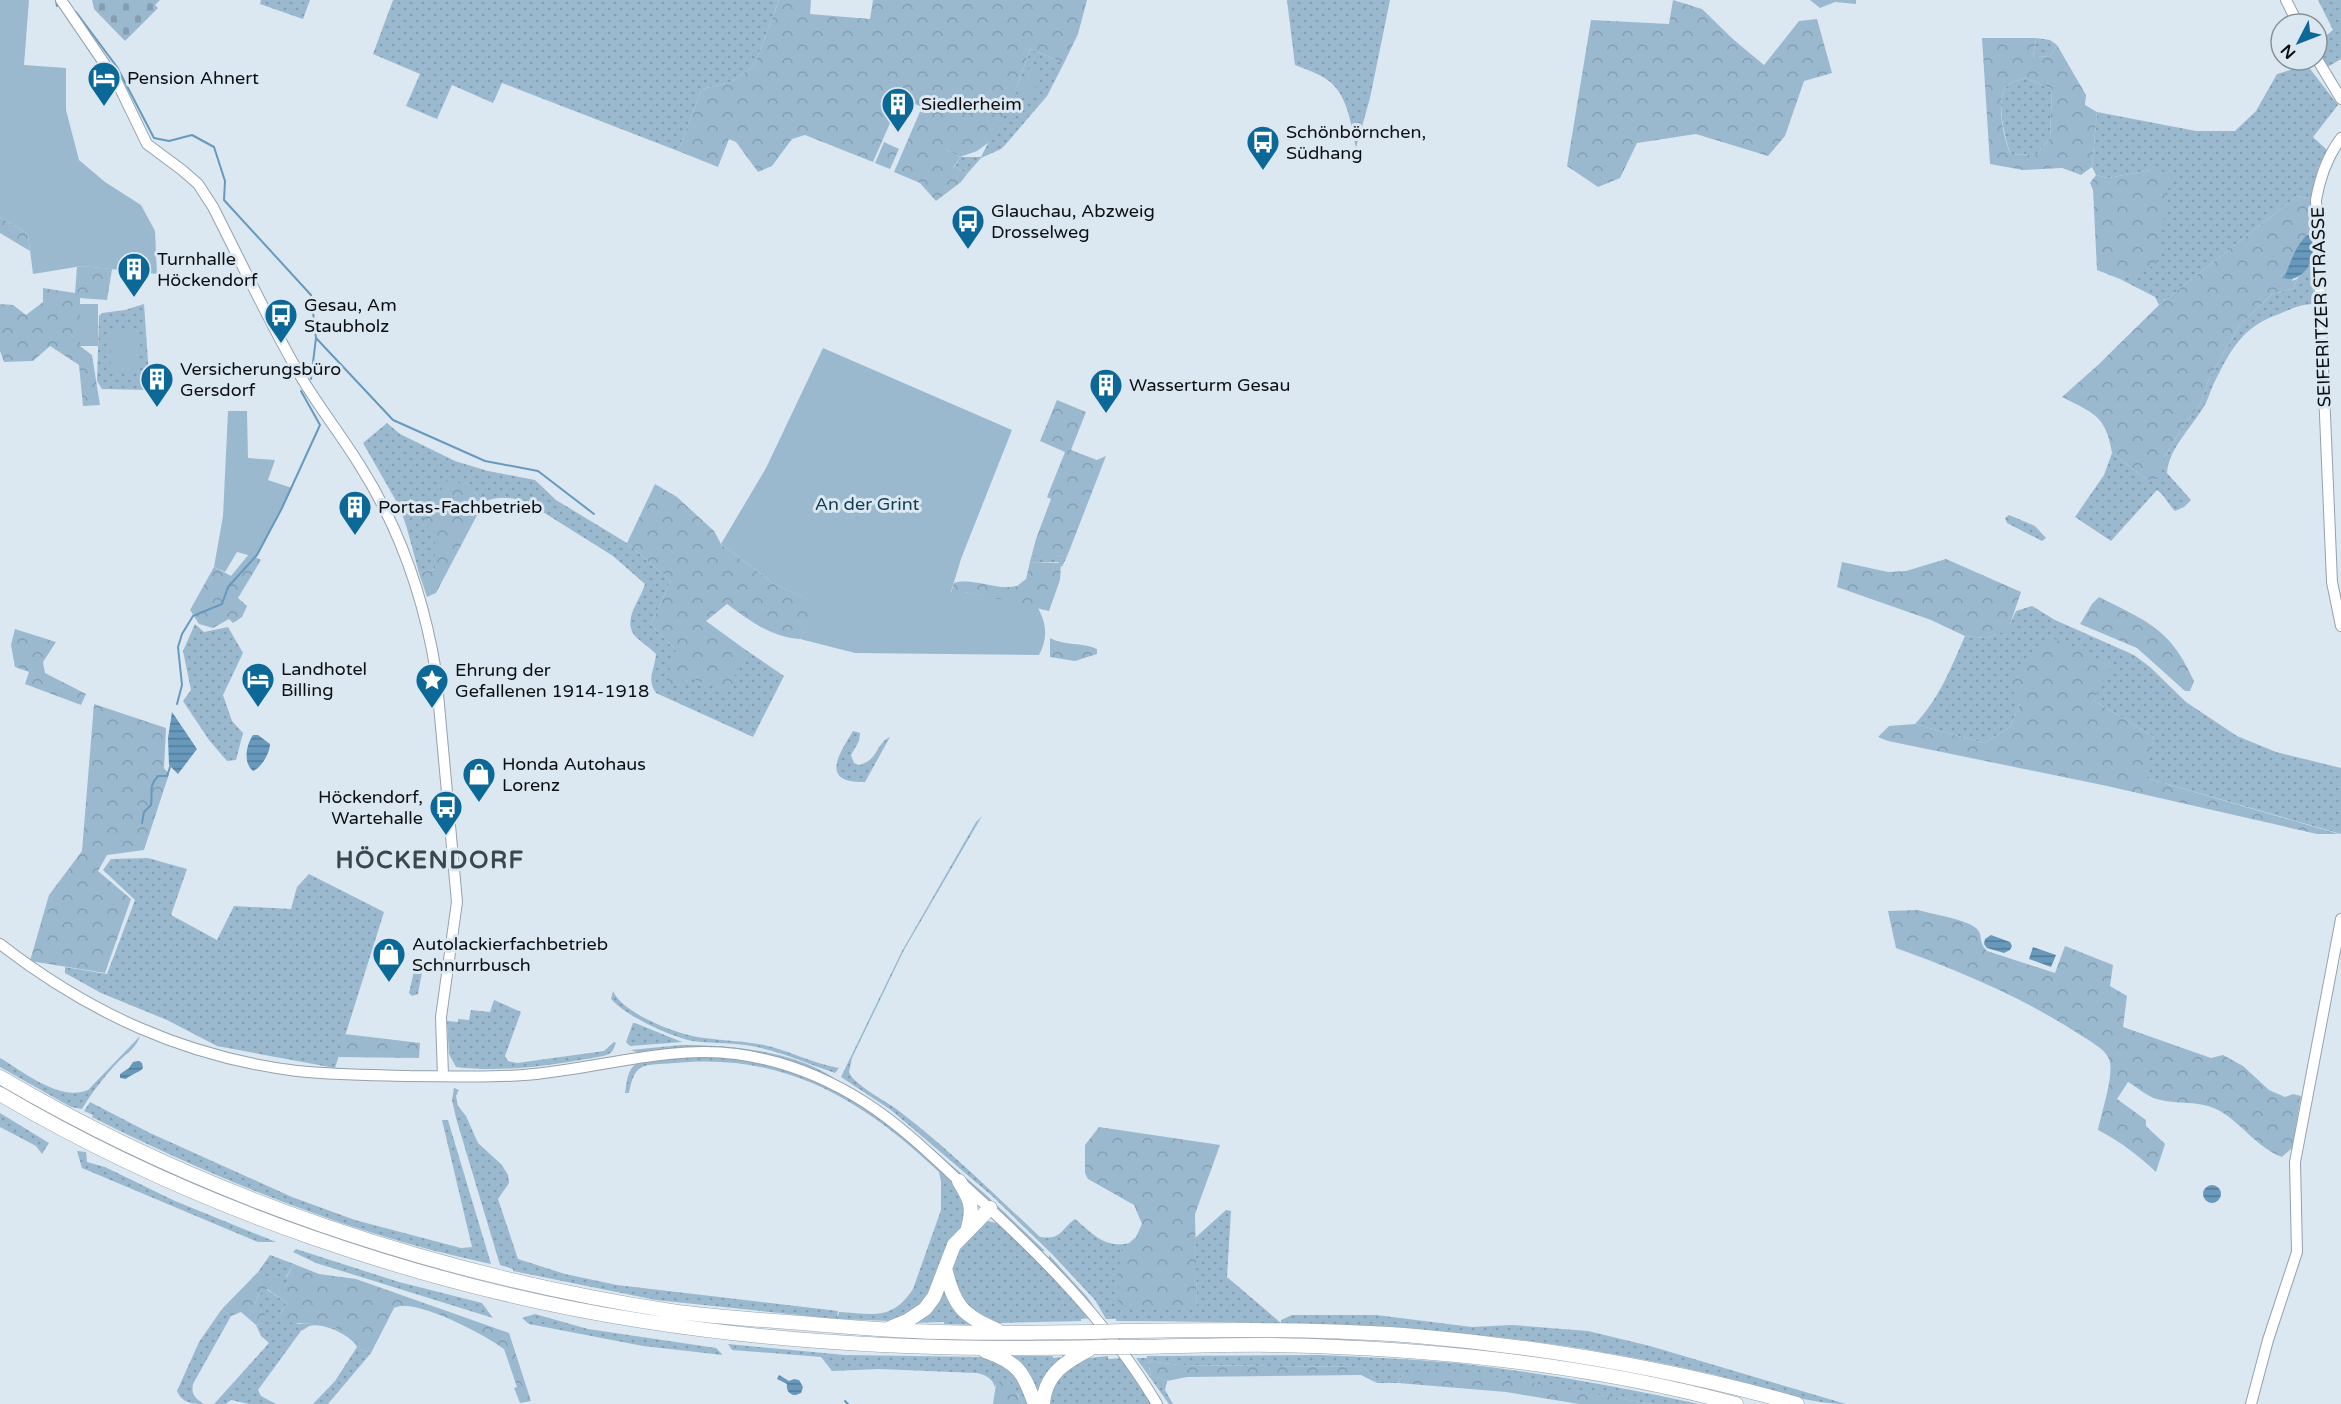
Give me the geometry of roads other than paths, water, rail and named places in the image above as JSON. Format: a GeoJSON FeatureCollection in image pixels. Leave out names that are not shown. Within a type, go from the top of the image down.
{"type":"FeatureCollection","features":[{"type":"Feature","properties":{"kind":"highway"},"geometry":{"type":"LineString","coordinates":[[0,1077],[67,1114],[190,1173],[308,1220],[372,1242],[481,1272],[582,1295],[673,1311],[886,1330],[1005,1333],[1319,1331],[1415,1336],[1533,1348],[1661,1371],[1797,1404]]}},
{"type":"Feature","properties":{"kind":"highway"},"geometry":{"type":"LineString","coordinates":[[0,1094],[70,1132],[183,1186],[306,1235],[411,1269],[486,1289],[642,1321],[762,1336],[853,1343],[977,1348],[1312,1346],[1413,1351],[1568,1369],[1736,1404]]}},
{"type":"Feature","properties":{"kind":"highway"},"geometry":{"type":"LineString","coordinates":[[959,1181],[970,1201],[972,1214],[967,1230]]}},
{"type":"Feature","properties":{"kind":"highway"},"geometry":{"type":"LineString","coordinates":[[886,1330],[907,1321],[925,1309],[934,1297],[954,1245],[990,1208]]}},
{"type":"Feature","properties":{"kind":"highway"},"geometry":{"type":"LineString","coordinates":[[945,1268],[954,1299],[962,1311],[1005,1333]]}},
{"type":"Feature","properties":{"kind":"highway"},"geometry":{"type":"LineString","coordinates":[[1043,1404],[1046,1387],[1054,1373],[1069,1360],[1099,1347]]}},
{"type":"Feature","properties":{"kind":"highway"},"geometry":{"type":"LineString","coordinates":[[977,1348],[1014,1364],[1024,1376],[1035,1404]]}},
{"type":"Feature","properties":{"kind":"street"},"geometry":{"type":"LineString","coordinates":[[62,0],[117,82],[147,144],[198,184],[213,207],[302,378],[360,465],[380,500],[416,584],[436,672],[457,902],[441,1017],[442,1076]]}},
{"type":"Feature","properties":{"kind":"street"},"geometry":{"type":"LineString","coordinates":[[2325,72],[2341,99]]}},
{"type":"Feature","properties":{"kind":"street","name":"SEIFERITZER STRASSE"},"geometry":{"type":"LineString","coordinates":[[2341,138],[2326,163],[2316,200],[2332,582],[2341,626]]}},
{"type":"Feature","properties":{"kind":"street"},"geometry":{"type":"LineString","coordinates":[[2251,1404],[2268,1340],[2296,1252],[2295,1162],[2341,919]]}},
{"type":"Feature","properties":{"kind":"street"},"geometry":{"type":"LineString","coordinates":[[0,944],[68,993],[134,1026],[203,1052],[275,1068],[344,1074],[522,1076],[659,1055],[701,1052],[736,1054],[771,1061],[812,1074],[865,1102],[885,1116],[990,1208],[1046,1262],[1085,1304],[1120,1349],[1156,1404]]}},
{"type":"Feature","properties":{"kind":"waterway"},"geometry":{"type":"LineString","coordinates":[[56,0],[57,6]]}},
{"type":"Feature","properties":{"kind":"waterway"},"geometry":{"type":"LineString","coordinates":[[76,12],[117,67],[154,138],[169,141],[192,135],[214,147],[225,181],[224,200],[311,295],[316,338],[393,420],[485,461],[538,471],[594,514]]}},
{"type":"Feature","properties":{"kind":"waterway"},"geometry":{"type":"LineString","coordinates":[[311,379],[316,338]]}},
{"type":"Feature","properties":{"kind":"waterway"},"geometry":{"type":"LineString","coordinates":[[177,704],[182,685],[178,647],[182,634],[193,616],[222,604],[228,587],[257,555],[282,508],[320,425],[301,391]]}},
{"type":"Feature","properties":{"kind":"waterway"},"geometry":{"type":"LineString","coordinates":[[142,823],[144,812],[151,805],[153,783],[158,776],[167,776],[170,767]]}},
{"type":"Feature","properties":{"kind":"waterway"},"geometry":{"type":"LineString","coordinates":[[845,1401],[848,1404]]}},
{"type":"Feature","properties":{"kind":"place","name":"Pension Ahnert"},"geometry":{"type":"Point","coordinates":[104,107]}},
{"type":"Feature","properties":{"kind":"place","name":"Siedlerheim"},"geometry":{"type":"Point","coordinates":[898,133]}},
{"type":"Feature","properties":{"kind":"place","name":"Schönbörnchen, Südhang"},"geometry":{"type":"Point","coordinates":[1263,171]}},
{"type":"Feature","properties":{"kind":"place","name":"Glauchau, Abzweig Drosselweg"},"geometry":{"type":"Point","coordinates":[968,250]}},
{"type":"Feature","properties":{"kind":"place","name":"Turnhalle Höckendorf"},"geometry":{"type":"Point","coordinates":[134,298]}},
{"type":"Feature","properties":{"kind":"place","name":"Gesau, Am Staubholz"},"geometry":{"type":"Point","coordinates":[281,344]}},
{"type":"Feature","properties":{"kind":"place","name":"Versicherungsbüro Gersdorf"},"geometry":{"type":"Point","coordinates":[157,408]}},
{"type":"Feature","properties":{"kind":"place","name":"Wasserturm Gesau"},"geometry":{"type":"Point","coordinates":[1106,414]}},
{"type":"Feature","properties":{"kind":"place","name":"Portas-Fachbetrieb"},"geometry":{"type":"Point","coordinates":[355,536]}},
{"type":"Feature","properties":{"kind":"place","name":"Landhotel Billing"},"geometry":{"type":"Point","coordinates":[258,708]}},
{"type":"Feature","properties":{"kind":"place","name":"Ehrung der Gefallenen 1914-1918"},"geometry":{"type":"Point","coordinates":[432,709]}},
{"type":"Feature","properties":{"kind":"place","name":"Honda Autohaus Lorenz"},"geometry":{"type":"Point","coordinates":[479,803]}},
{"type":"Feature","properties":{"kind":"place","name":"Höckendorf, Wartehalle"},"geometry":{"type":"Point","coordinates":[446,836]}},
{"type":"Feature","properties":{"kind":"place","name":"Autolackierfachbetrieb Schnurrbusch"},"geometry":{"type":"Point","coordinates":[389,983]}},
{"type":"Feature","properties":{"kind":"district","name":"HÖCKENDORF"},"geometry":{"type":"Point","coordinates":[430,860]}},
{"type":"Feature","properties":{"kind":"park label","name":"An der Grint"},"geometry":{"type":"Point","coordinates":[867,504]}}]}
